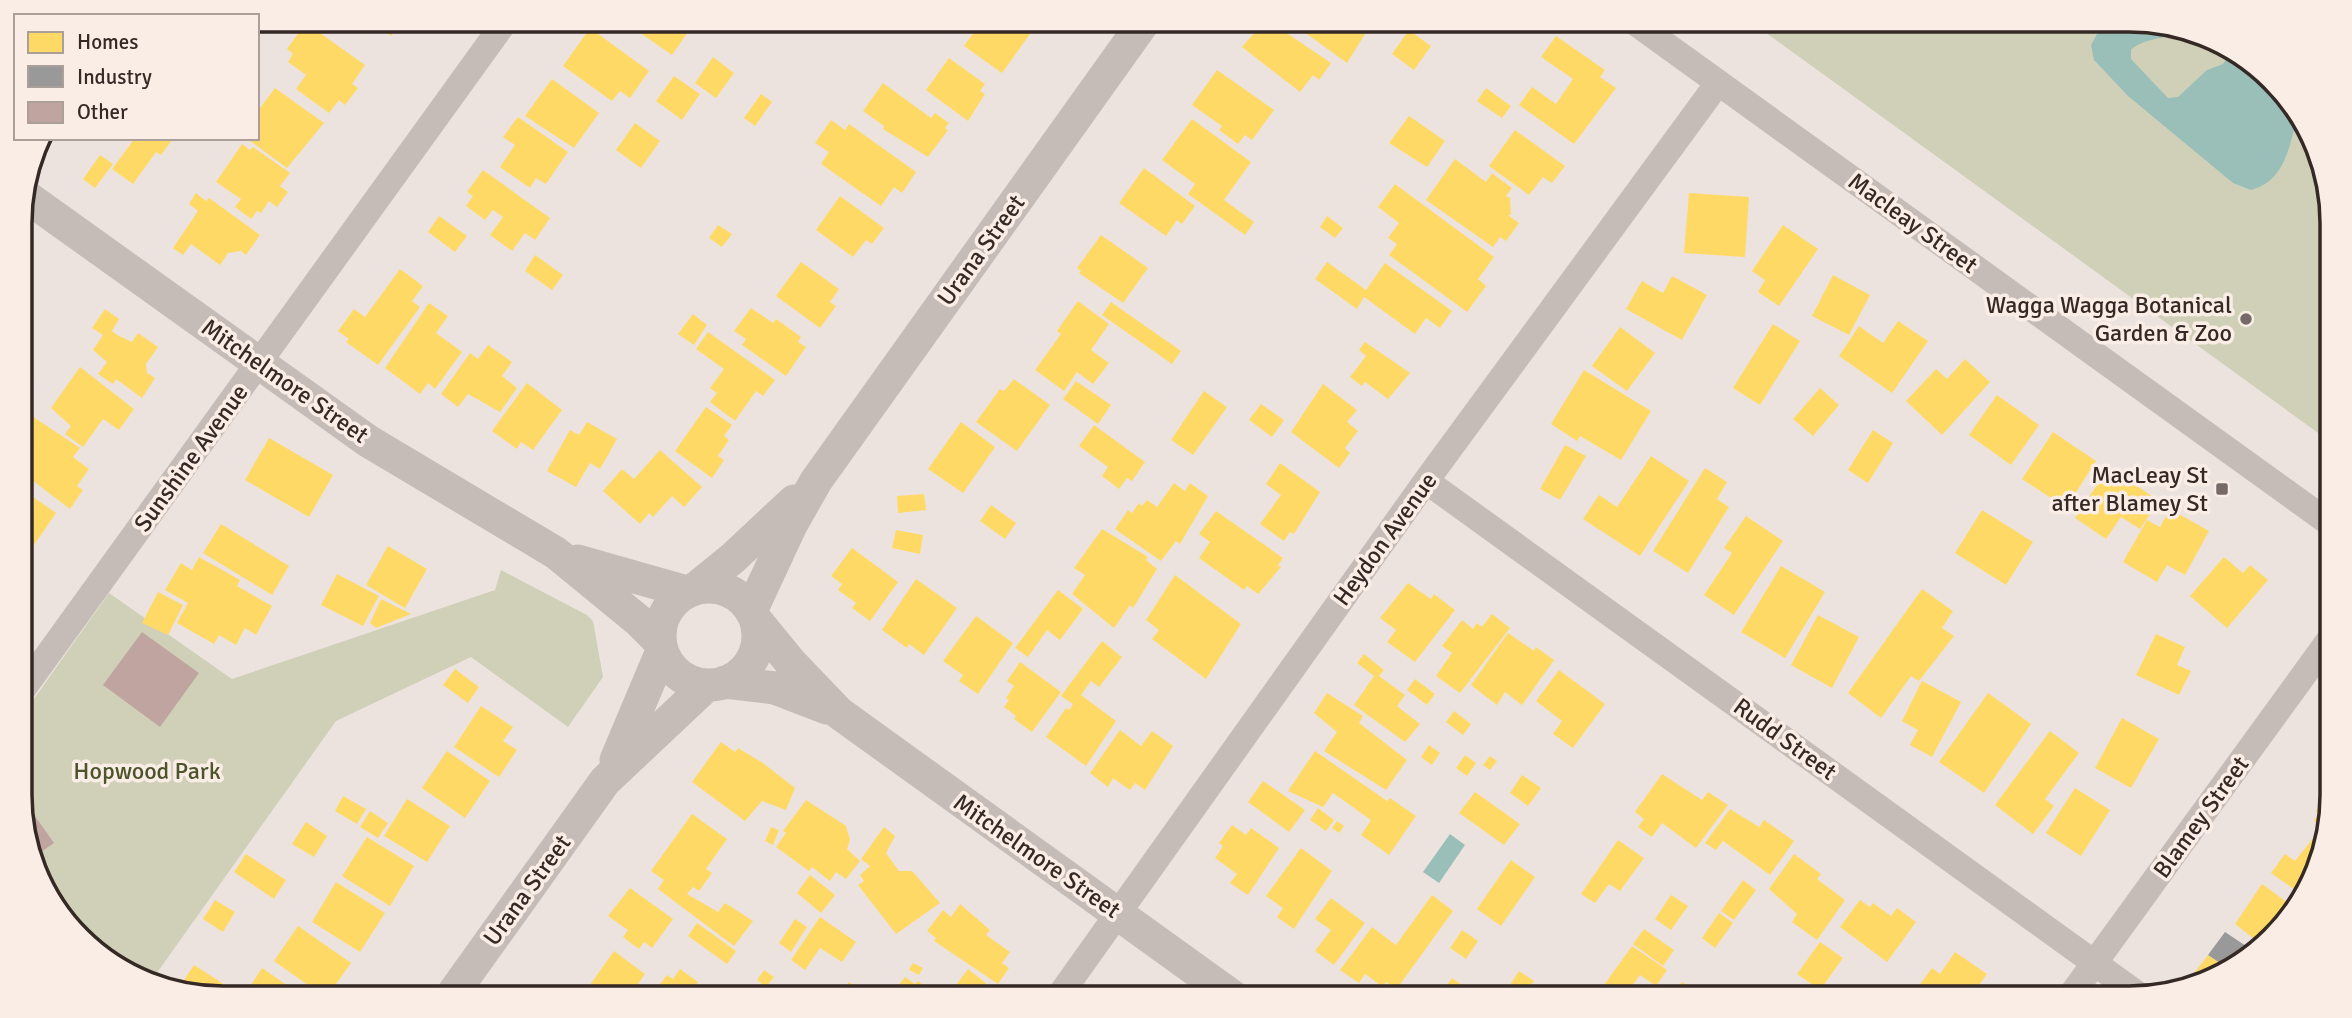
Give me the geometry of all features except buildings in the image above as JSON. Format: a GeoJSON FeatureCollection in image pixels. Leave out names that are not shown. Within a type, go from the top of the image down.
{"type":"FeatureCollection","features":[{"type":"Feature","properties":{"kind":"street","name":"Sunshine Avenue"},"geometry":{"type":"LineString","coordinates":[[32,677],[498,32]]}},
{"type":"Feature","properties":{"kind":"street","name":"Urana Street"},"geometry":{"type":"LineString","coordinates":[[753,615],[791,525],[816,481],[1137,32]]}},
{"type":"Feature","properties":{"kind":"street","name":"Macleay Street"},"geometry":{"type":"LineString","coordinates":[[1648,32],[2320,516]]}},
{"type":"Feature","properties":{"kind":"street","name":"Heydon Avenue"},"geometry":{"type":"LineString","coordinates":[[1066,986],[1426,481],[1718,83]]}},
{"type":"Feature","properties":{"kind":"street","name":"Mitchelmore Street"},"geometry":{"type":"LineString","coordinates":[[33,202],[368,441],[556,553],[639,621],[661,646]]}},
{"type":"Feature","properties":{"kind":"street","name":"Urana Street"},"geometry":{"type":"LineString","coordinates":[[692,590],[733,558],[816,481]]}},
{"type":"Feature","properties":{"kind":"street","name":"Rudd Street"},"geometry":{"type":"LineString","coordinates":[[1426,481],[2126,986]]}},
{"type":"Feature","properties":{"kind":"street","name":"Mitchelmore Street"},"geometry":{"type":"LineString","coordinates":[[556,553],[600,569],[692,590]]}},
{"type":"Feature","properties":{"kind":"street"},"geometry":{"type":"LineString","coordinates":[[724,589],[744,601],[753,615],[758,634],[753,658],[744,670],[716,683],[680,676],[670,667],[661,646],[664,616],[671,604],[692,590],[724,589]]}},
{"type":"Feature","properties":{"kind":"street","name":"Mitchelmore Street"},"geometry":{"type":"LineString","coordinates":[[753,615],[791,663],[839,713],[1218,986]]}},
{"type":"Feature","properties":{"kind":"street","name":"Urana Street"},"geometry":{"type":"LineString","coordinates":[[606,781],[661,646]]}},
{"type":"Feature","properties":{"kind":"street","name":"Blamey Street"},"geometry":{"type":"LineString","coordinates":[[2078,986],[2320,652]]}},
{"type":"Feature","properties":{"kind":"street","name":"Mitchelmore Street"},"geometry":{"type":"LineString","coordinates":[[716,683],[775,688],[839,713]]}},
{"type":"Feature","properties":{"kind":"street","name":"Urana Street"},"geometry":{"type":"LineString","coordinates":[[458,986],[606,781],[716,683]]}},
{"type":"Feature","properties":{"kind":"green space","name":"Wagga Wagga Botanical Garden & Zoo"},"geometry":{"type":"Polygon","coordinates":[[[1765,32],[2154,33],[2203,46],[2246,71],[2265,87],[2295,127],[2314,173],[2320,222],[2320,434],[1765,32]]]}},
{"type":"Feature","properties":{"kind":"green space","name":"Hopwood Park"},"geometry":{"type":"Polygon","coordinates":[[[501,570],[587,615],[593,621],[603,677],[568,727],[471,657],[336,721],[156,974],[127,961],[106,947],[87,931],[71,912],[46,869],[33,820],[32,702],[109,593],[232,679],[495,590],[501,570]]]}},
{"type":"Feature","properties":{"kind":"water"},"geometry":{"type":"Polygon","coordinates":[[[2130,32],[2170,36],[2145,42],[2131,50],[2131,59],[2168,98],[2178,97],[2207,70],[2223,64],[2226,58],[2246,71],[2265,87],[2295,127],[2279,170],[2263,185],[2251,190],[2233,183],[2128,96],[2094,60],[2091,45],[2097,34],[2130,32]]]}},
{"type":"Feature","properties":{"kind":"water"},"geometry":{"type":"Polygon","coordinates":[[[1450,834],[1465,845],[1439,883],[1423,872],[1450,834]]]}},
{"type":"Feature","properties":{"kind":"place","name":"Wagga Wagga Botanical Garden & Zoo"},"geometry":{"type":"Point","coordinates":[2246,319]}},
{"type":"Feature","properties":{"kind":"place","name":"MacLeay St after Blamey St"},"geometry":{"type":"Point","coordinates":[2222,489]}}]}
